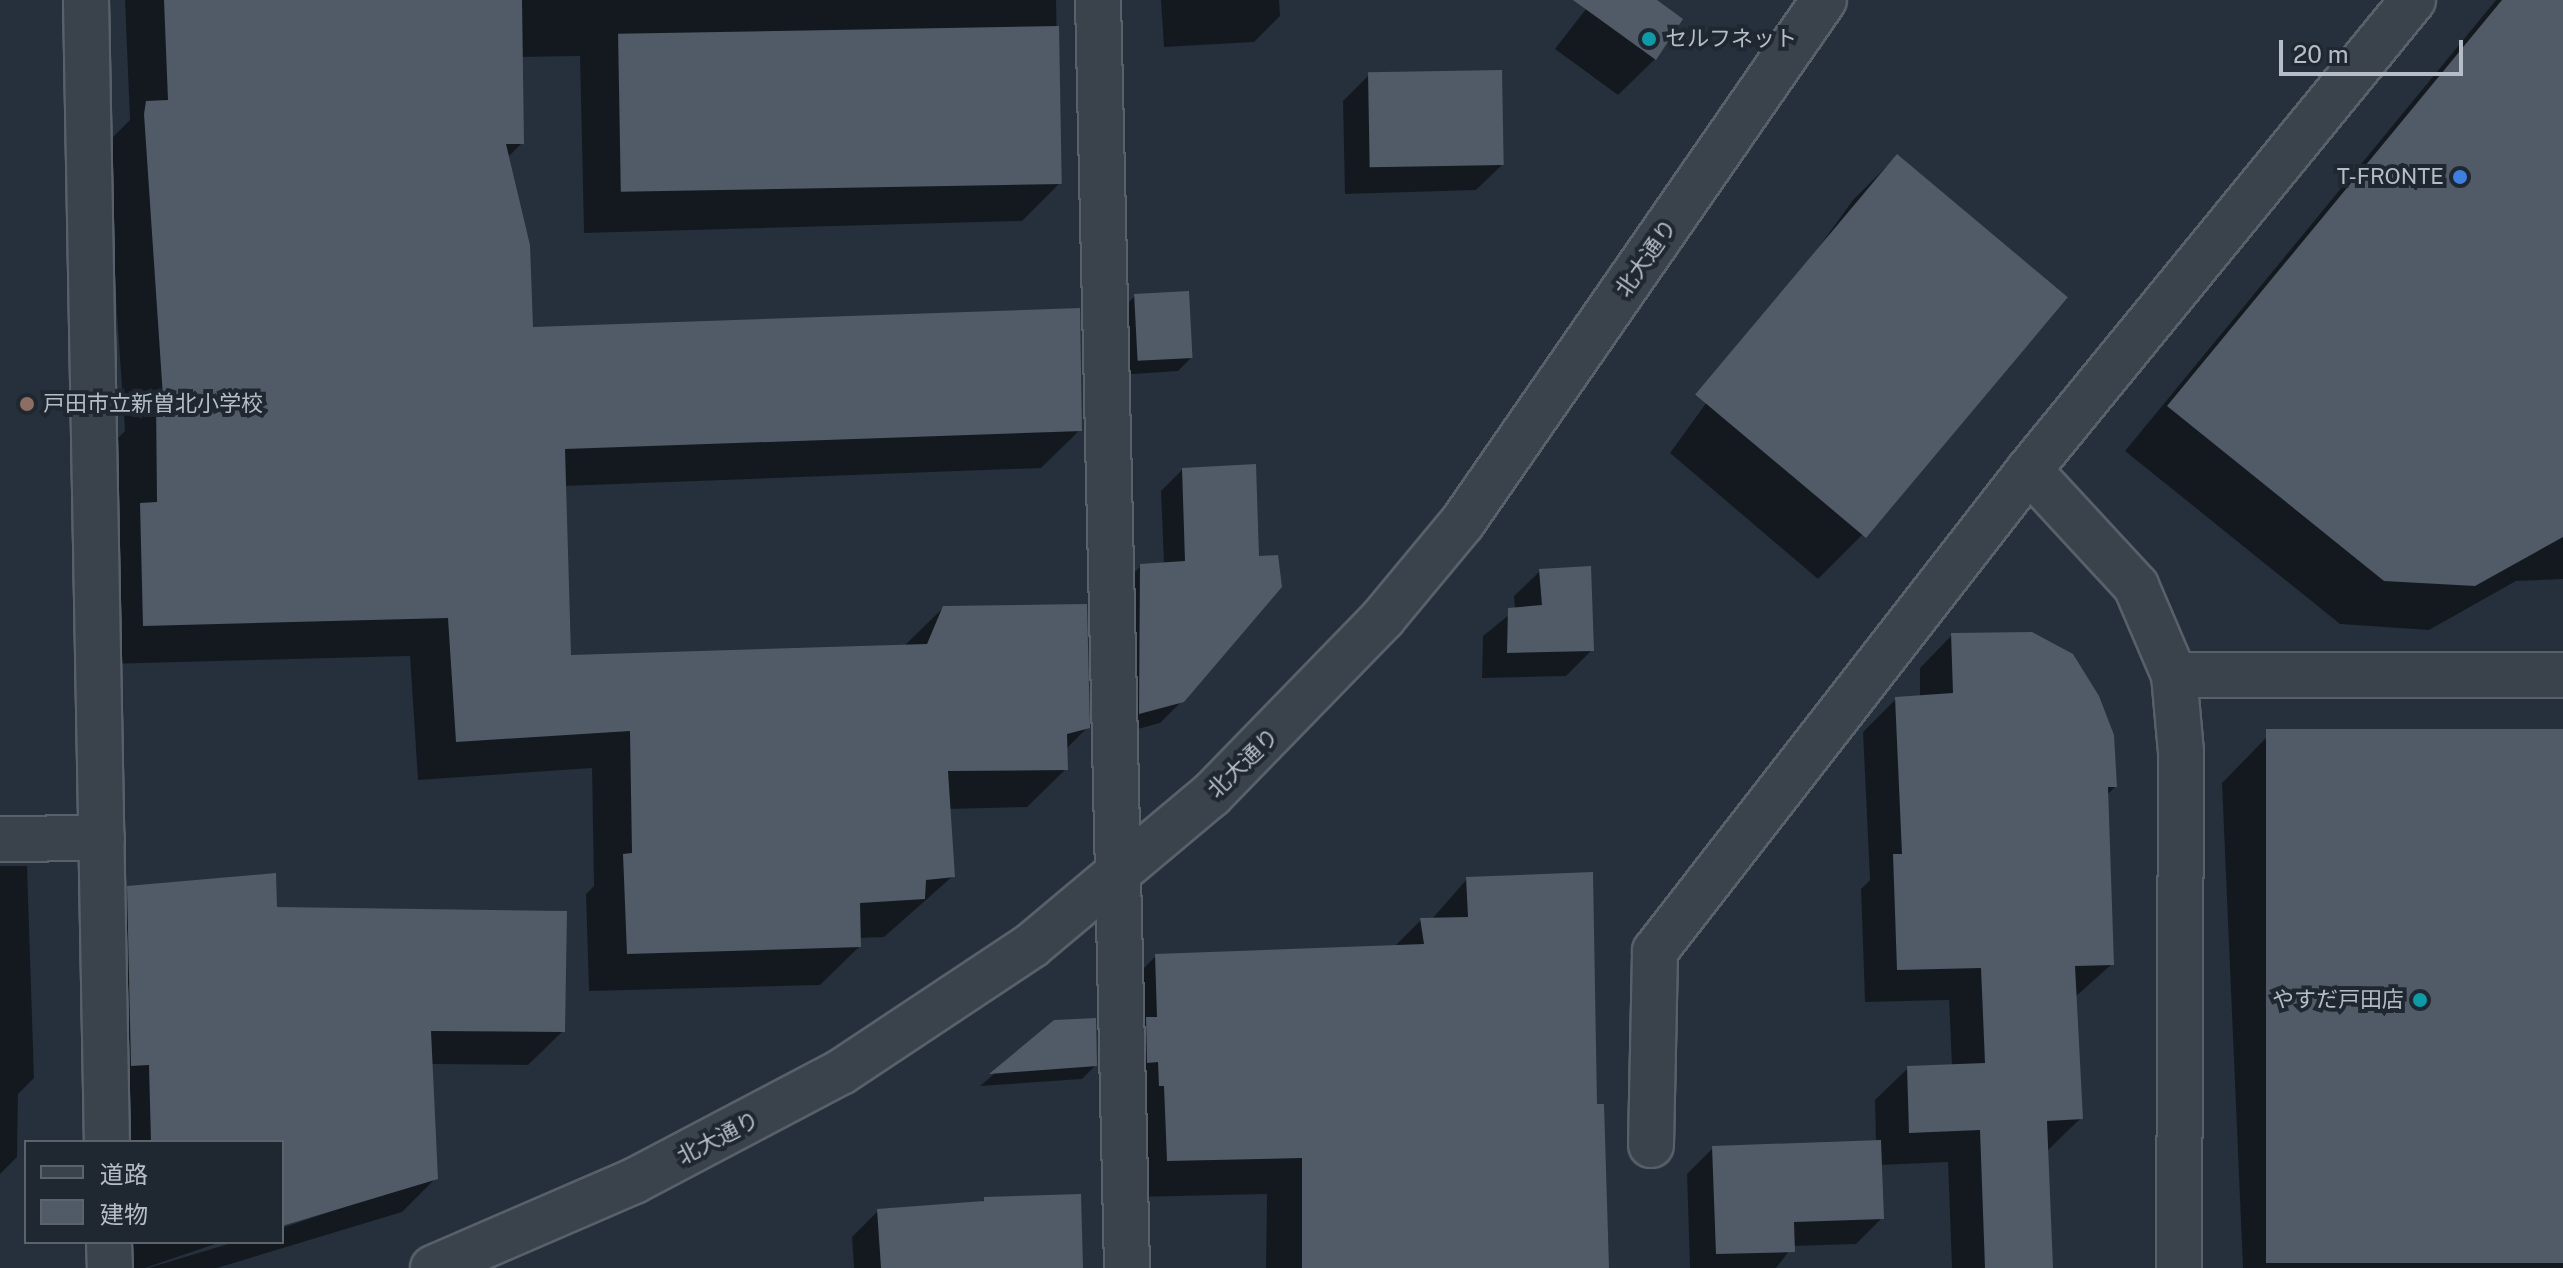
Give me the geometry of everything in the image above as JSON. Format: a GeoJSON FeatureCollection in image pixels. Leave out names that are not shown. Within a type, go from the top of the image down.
{"type":"FeatureCollection","features":[{"type":"Feature","properties":{"kind":"street"},"geometry":{"type":"LineString","coordinates":[[86,0],[107,1140]]}},
{"type":"Feature","properties":{"kind":"street"},"geometry":{"type":"LineString","coordinates":[[1098,0],[1127,1268]]}},
{"type":"Feature","properties":{"kind":"street","name":"北大通り"},"geometry":{"type":"LineString","coordinates":[[433,1268],[634,1181],[841,1072],[1032,945],[1119,874],[1299,709],[1462,523],[1824,0]]}},
{"type":"Feature","properties":{"kind":"street"},"geometry":{"type":"LineString","coordinates":[[1651,1145],[1655,951],[2029,470],[2413,0]]}},
{"type":"Feature","properties":{"kind":"street"},"geometry":{"type":"LineString","coordinates":[[2029,470],[2136,586],[2174,675],[2181,752],[2179,1268]]}},
{"type":"Feature","properties":{"kind":"street"},"geometry":{"type":"LineString","coordinates":[[2174,675],[2563,675]]}},
{"type":"Feature","properties":{"kind":"street"},"geometry":{"type":"LineString","coordinates":[[0,839],[102,838]]}},
{"type":"Feature","properties":{"kind":"street"},"geometry":{"type":"LineString","coordinates":[[109,1244],[110,1268]]}},
{"type":"Feature","properties":{"kind":"building"},"geometry":{"type":"Polygon","coordinates":[[[164,0],[522,0],[524,144],[506,144],[530,245],[533,327],[1080,308],[1082,431],[565,449],[571,655],[927,644],[943,606],[1087,604],[1090,728],[1067,734],[1068,770],[948,771],[955,877],[926,880],[925,899],[860,903],[861,947],[627,954],[623,854],[632,853],[630,731],[456,742],[448,618],[143,626],[140,503],[157,502],[156,397],[163,397],[144,114],[146,101],[168,100],[164,0]]]}},
{"type":"Feature","properties":{"kind":"building","name":"セルフネット"},"geometry":{"type":"Polygon","coordinates":[[[1573,0],[1657,0],[1683,19],[1656,60],[1573,0]]]}},
{"type":"Feature","properties":{"kind":"building","name":"T-FRONTE"},"geometry":{"type":"Polygon","coordinates":[[[2502,0],[2563,0],[2563,537],[2475,586],[2384,581],[2167,406],[2502,0]]]}},
{"type":"Feature","properties":{"kind":"building"},"geometry":{"type":"Polygon","coordinates":[[[1059,26],[1062,184],[621,192],[618,34],[1059,26]]]}},
{"type":"Feature","properties":{"kind":"building"},"geometry":{"type":"Polygon","coordinates":[[[1502,70],[1504,165],[1370,167],[1368,72],[1502,70]]]}},
{"type":"Feature","properties":{"kind":"building"},"geometry":{"type":"Polygon","coordinates":[[[1897,154],[2068,297],[1866,538],[1695,395],[1897,154]]]}},
{"type":"Feature","properties":{"kind":"building"},"geometry":{"type":"Polygon","coordinates":[[[1189,291],[1193,358],[1138,361],[1134,294],[1189,291]]]}},
{"type":"Feature","properties":{"kind":"building"},"geometry":{"type":"Polygon","coordinates":[[[1256,464],[1259,556],[1278,555],[1282,587],[1184,702],[1139,714],[1140,564],[1185,561],[1182,468],[1256,464]]]}},
{"type":"Feature","properties":{"kind":"building"},"geometry":{"type":"Polygon","coordinates":[[[1591,566],[1594,651],[1507,653],[1508,608],[1542,605],[1539,569],[1591,566]]]}},
{"type":"Feature","properties":{"kind":"building"},"geometry":{"type":"Polygon","coordinates":[[[2032,632],[2073,654],[2099,696],[2114,735],[2117,787],[2108,787],[2114,965],[2075,966],[2083,1119],[2047,1121],[2053,1268],[1985,1268],[1980,1130],[1909,1133],[1907,1066],[1985,1063],[1981,968],[1897,970],[1893,854],[1902,854],[1895,697],[1953,693],[1951,633],[2032,632]]]}},
{"type":"Feature","properties":{"kind":"building","name":"やすだ戸田店"},"geometry":{"type":"Polygon","coordinates":[[[2266,729],[2563,729],[2563,1263],[2266,1263],[2266,729]]]}},
{"type":"Feature","properties":{"kind":"building"},"geometry":{"type":"Polygon","coordinates":[[[1593,872],[1597,1104],[1604,1104],[1609,1268],[1302,1268],[1302,1158],[1167,1161],[1164,1086],[1159,1086],[1158,1062],[1147,1063],[1146,1017],[1157,1017],[1155,954],[1424,944],[1420,918],[1468,917],[1466,877],[1593,872]]]}},
{"type":"Feature","properties":{"kind":"building"},"geometry":{"type":"Polygon","coordinates":[[[276,873],[277,907],[567,911],[565,1032],[431,1031],[438,1179],[284,1225],[284,1140],[151,1140],[149,1065],[131,1066],[127,886],[276,873]]]}},
{"type":"Feature","properties":{"kind":"building"},"geometry":{"type":"Polygon","coordinates":[[[1096,1018],[1097,1066],[989,1074],[1054,1020],[1096,1018]]]}},
{"type":"Feature","properties":{"kind":"building"},"geometry":{"type":"Polygon","coordinates":[[[1881,1140],[1884,1219],[1794,1222],[1795,1252],[1716,1254],[1712,1146],[1881,1140]]]}},
{"type":"Feature","properties":{"kind":"building"},"geometry":{"type":"Polygon","coordinates":[[[1081,1194],[1083,1268],[881,1268],[877,1209],[984,1201],[984,1197],[1081,1194]]]}},
{"type":"Feature","properties":{"kind":"place","name":"セルフネット"},"geometry":{"type":"Point","coordinates":[1649,39]}},
{"type":"Feature","properties":{"kind":"place","name":"T-FRONTE"},"geometry":{"type":"Point","coordinates":[2460,177]}},
{"type":"Feature","properties":{"kind":"place","name":"戸田市立新曽北小学校"},"geometry":{"type":"Point","coordinates":[27,404]}},
{"type":"Feature","properties":{"kind":"place","name":"やすだ戸田店"},"geometry":{"type":"Point","coordinates":[2420,1000]}}]}
